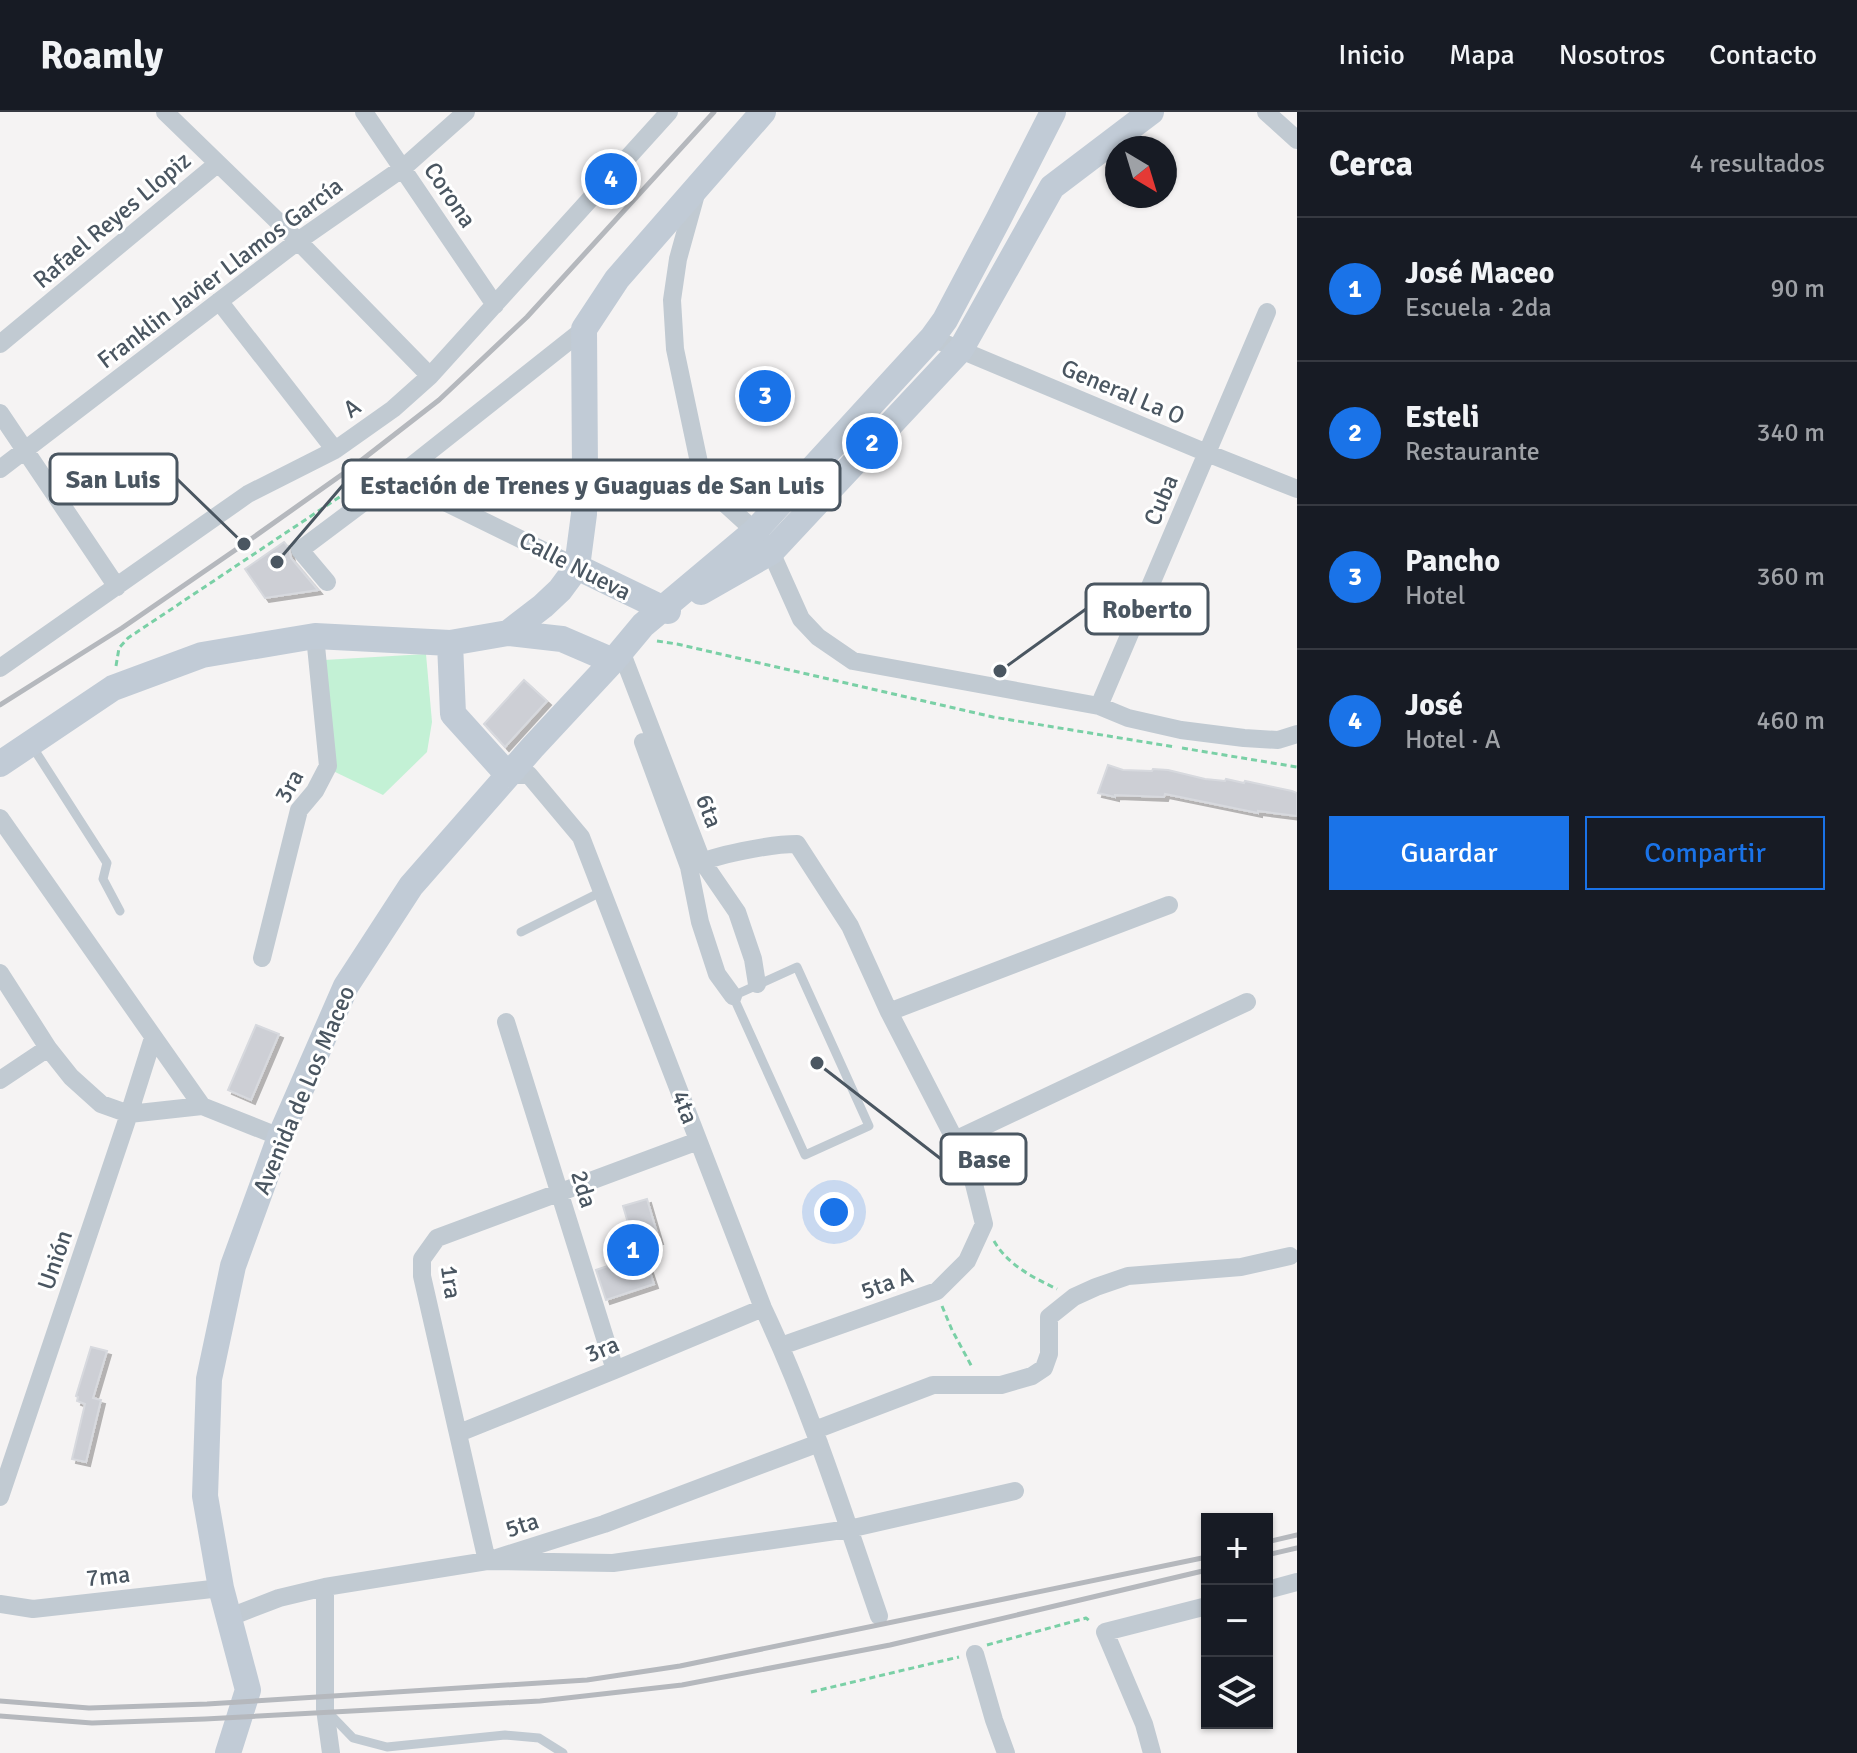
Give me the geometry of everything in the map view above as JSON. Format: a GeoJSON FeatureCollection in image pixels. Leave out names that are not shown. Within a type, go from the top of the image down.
{"type":"FeatureCollection","features":[{"type":"Feature","properties":{"kind":"street"},"geometry":{"type":"LineString","coordinates":[[165,112],[298,241],[430,376]]}},
{"type":"Feature","properties":{"kind":"street","name":"Corona"},"geometry":{"type":"LineString","coordinates":[[364,112],[495,305]]}},
{"type":"Feature","properties":{"kind":"street","name":"Franklin Javier Llamos García"},"geometry":{"type":"LineString","coordinates":[[0,469],[298,241],[403,168],[466,112]]}},
{"type":"Feature","properties":{"kind":"street","name":"A"},"geometry":{"type":"LineString","coordinates":[[0,668],[248,494],[335,450],[393,409],[430,376],[669,112]]}},
{"type":"Feature","properties":{"kind":"street"},"geometry":{"type":"LineString","coordinates":[[327,582],[300,550],[584,329],[617,279],[763,112]]}},
{"type":"Feature","properties":{"kind":"street","name":"Avenida de Los Maceo"},"geometry":{"type":"LineString","coordinates":[[228,1753],[248,1690],[221,1588],[205,1496],[209,1379],[233,1266],[280,1137],[346,986],[411,886],[643,625],[755,531],[932,338],[945,320],[1053,112]]}},
{"type":"Feature","properties":{"kind":"street","name":"Avenida de Los Maceo"},"geometry":{"type":"LineString","coordinates":[[664,610],[771,552],[961,349],[1052,187],[1151,112]]}},
{"type":"Feature","properties":{"kind":"street"},"geometry":{"type":"LineString","coordinates":[[1266,112],[1297,140]]}},
{"type":"Feature","properties":{"kind":"street","name":"Rafael Reyes Llopiz"},"geometry":{"type":"LineString","coordinates":[[0,344],[217,164]]}},
{"type":"Feature","properties":{"kind":"street"},"geometry":{"type":"LineString","coordinates":[[699,184],[678,259],[672,300],[675,349],[701,472],[711,491],[755,531],[771,552],[801,619],[818,637],[853,661],[1099,706],[1128,718],[1181,730],[1278,740],[1297,734]]}},
{"type":"Feature","properties":{"kind":"street"},"geometry":{"type":"LineString","coordinates":[[998,220],[1052,187]]}},
{"type":"Feature","properties":{"kind":"street"},"geometry":{"type":"LineString","coordinates":[[219,301],[335,450]]}},
{"type":"Feature","properties":{"kind":"street","name":"Cuba"},"geometry":{"type":"LineString","coordinates":[[1099,706],[1267,312]]}},
{"type":"Feature","properties":{"kind":"street"},"geometry":{"type":"LineString","coordinates":[[508,633],[560,590],[577,567],[584,514],[584,329]]}},
{"type":"Feature","properties":{"kind":"street","name":"General La O"},"geometry":{"type":"LineString","coordinates":[[932,338],[1297,489]]}},
{"type":"Feature","properties":{"kind":"street"},"geometry":{"type":"LineString","coordinates":[[0,413],[117,587]]}},
{"type":"Feature","properties":{"kind":"street","name":"Calle Nueva"},"geometry":{"type":"LineString","coordinates":[[396,478],[664,610]]}},
{"type":"Feature","properties":{"kind":"street"},"geometry":{"type":"LineString","coordinates":[[584,514],[596,553],[631,594]]}},
{"type":"Feature","properties":{"kind":"street"},"geometry":{"type":"LineString","coordinates":[[0,764],[113,688],[202,655],[315,636],[450,643],[508,633],[622,650]]}},
{"type":"Feature","properties":{"kind":"street","name":"3ra"},"geometry":{"type":"LineString","coordinates":[[262,958],[299,810],[315,791],[328,766],[315,636]]}},
{"type":"Feature","properties":{"kind":"street","name":"4ta"},"geometry":{"type":"LineString","coordinates":[[450,643],[453,714],[508,775],[529,775],[581,837],[763,1308],[817,1437],[879,1616]]}},
{"type":"Feature","properties":{"kind":"street","name":"6ta"},"geometry":{"type":"LineString","coordinates":[[622,650],[696,864],[700,922],[717,974],[733,996]]}},
{"type":"Feature","properties":{"kind":"street"},"geometry":{"type":"LineString","coordinates":[[0,818],[202,1106]]}},
{"type":"Feature","properties":{"kind":"street"},"geometry":{"type":"LineString","coordinates":[[696,864],[779,844],[797,844],[850,926],[889,1012],[955,1140],[974,1184],[984,1224]]}},
{"type":"Feature","properties":{"kind":"street","name":"6ta"},"geometry":{"type":"LineString","coordinates":[[696,864],[737,912],[753,959],[757,984]]}},
{"type":"Feature","properties":{"kind":"street"},"geometry":{"type":"LineString","coordinates":[[889,1012],[1169,905]]}},
{"type":"Feature","properties":{"kind":"street"},"geometry":{"type":"LineString","coordinates":[[0,973],[48,1048],[71,1077],[101,1104],[129,1114],[202,1106],[280,1137]]}},
{"type":"Feature","properties":{"kind":"street"},"geometry":{"type":"LineString","coordinates":[[955,1140],[1247,1002]]}},
{"type":"Feature","properties":{"kind":"street","name":"2da"},"geometry":{"type":"LineString","coordinates":[[506,1022],[615,1370]]}},
{"type":"Feature","properties":{"kind":"street","name":"Unión"},"geometry":{"type":"LineString","coordinates":[[0,1497],[153,1038]]}},
{"type":"Feature","properties":{"kind":"street"},"geometry":{"type":"LineString","coordinates":[[0,1080],[48,1048]]}},
{"type":"Feature","properties":{"kind":"street","name":"1ra"},"geometry":{"type":"LineString","coordinates":[[487,1561],[422,1276],[422,1259],[437,1238],[698,1141]]}},
{"type":"Feature","properties":{"kind":"street","name":"5ta A"},"geometry":{"type":"LineString","coordinates":[[781,1346],[937,1291],[967,1261],[984,1224]]}},
{"type":"Feature","properties":{"kind":"street"},"geometry":{"type":"LineString","coordinates":[[1074,1297],[1128,1276],[1241,1267],[1290,1256]]}},
{"type":"Feature","properties":{"kind":"street","name":"5ta"},"geometry":{"type":"LineString","coordinates":[[230,1617],[279,1598],[325,1587],[487,1561],[604,1524],[817,1437],[933,1385],[1001,1385],[1032,1376],[1044,1368],[1049,1354],[1049,1317],[1074,1297]]}},
{"type":"Feature","properties":{"kind":"street","name":"3ra"},"geometry":{"type":"LineString","coordinates":[[459,1433],[763,1308]]}},
{"type":"Feature","properties":{"kind":"street"},"geometry":{"type":"LineString","coordinates":[[487,1561],[613,1563],[849,1529],[1015,1491]]}},
{"type":"Feature","properties":{"kind":"street"},"geometry":{"type":"LineString","coordinates":[[1273,1588],[1297,1582]]}},
{"type":"Feature","properties":{"kind":"street"},"geometry":{"type":"LineString","coordinates":[[325,1587],[325,1709],[331,1753]]}},
{"type":"Feature","properties":{"kind":"street","name":"7ma"},"geometry":{"type":"LineString","coordinates":[[0,1604],[33,1609],[221,1588]]}},
{"type":"Feature","properties":{"kind":"street"},"geometry":{"type":"LineString","coordinates":[[1152,1753],[1144,1724],[1105,1632],[1201,1608]]}},
{"type":"Feature","properties":{"kind":"street"},"geometry":{"type":"LineString","coordinates":[[975,1654],[1006,1753]]}},
{"type":"Feature","properties":{"kind":"lane"},"geometry":{"type":"LineString","coordinates":[[30,744],[107,863],[103,879],[120,911]]}},
{"type":"Feature","properties":{"kind":"lane"},"geometry":{"type":"LineString","coordinates":[[521,932],[603,891]]}},
{"type":"Feature","properties":{"kind":"lane"},"geometry":{"type":"LineString","coordinates":[[797,967],[869,1126],[805,1155],[733,996],[797,967]]}},
{"type":"Feature","properties":{"kind":"lane"},"geometry":{"type":"LineString","coordinates":[[325,1709],[353,1738],[387,1747],[505,1735],[539,1738],[563,1753]]}},
{"type":"Feature","properties":{"kind":"path"},"geometry":{"type":"LineString","coordinates":[[113,688],[119,648],[128,638],[349,491]]}},
{"type":"Feature","properties":{"kind":"path"},"geometry":{"type":"LineString","coordinates":[[622,650],[677,644],[993,717],[1297,767]]}},
{"type":"Feature","properties":{"kind":"path"},"geometry":{"type":"LineString","coordinates":[[984,1224],[1001,1254],[1028,1275],[1074,1297]]}},
{"type":"Feature","properties":{"kind":"path"},"geometry":{"type":"LineString","coordinates":[[937,1291],[952,1330],[981,1384]]}},
{"type":"Feature","properties":{"kind":"green space"},"geometry":{"type":"Polygon","coordinates":[[[426,654],[432,722],[427,752],[383,795],[333,771],[324,660],[426,654]]]}},
{"type":"Feature","properties":{"kind":"building"},"geometry":{"type":"Polygon","coordinates":[[[284,542],[291,558],[318,590],[265,598],[245,569],[284,542]]]}},
{"type":"Feature","properties":{"kind":"building"},"geometry":{"type":"Polygon","coordinates":[[[524,680],[547,701],[505,747],[484,724],[524,680]]]}},
{"type":"Feature","properties":{"kind":"building"},"geometry":{"type":"Polygon","coordinates":[[[1108,765],[1123,770],[1168,770],[1205,779],[1245,781],[1292,791],[1297,793],[1297,816],[1258,813],[1165,794],[1164,797],[1115,797],[1098,793],[1108,765]]]}},
{"type":"Feature","properties":{"kind":"building"},"geometry":{"type":"Polygon","coordinates":[[[256,1025],[279,1034],[251,1100],[228,1090],[256,1025]]]}},
{"type":"Feature","properties":{"kind":"building"},"geometry":{"type":"Polygon","coordinates":[[[647,1199],[659,1240],[635,1247],[623,1206],[647,1199]]]}},
{"type":"Feature","properties":{"kind":"building"},"geometry":{"type":"Polygon","coordinates":[[[644,1254],[654,1284],[606,1300],[596,1270],[644,1254]]]}},
{"type":"Feature","properties":{"kind":"building"},"geometry":{"type":"Polygon","coordinates":[[[91,1347],[107,1351],[93,1398],[101,1400],[86,1462],[72,1459],[85,1404],[77,1401],[76,1396],[91,1347]]]}},
{"type":"Feature","properties":{"kind":"railway"},"geometry":{"type":"LineString","coordinates":[[0,705],[122,628],[244,544],[354,466],[439,400],[527,317],[714,112]]}},
{"type":"Feature","properties":{"kind":"railway"},"geometry":{"type":"LineString","coordinates":[[1273,1541],[1297,1535]]}},
{"type":"Feature","properties":{"kind":"railway"},"geometry":{"type":"LineString","coordinates":[[1273,1554],[1297,1548]]}},
{"type":"Feature","properties":{"kind":"railway"},"geometry":{"type":"LineString","coordinates":[[0,1701],[89,1708],[207,1704],[587,1680],[680,1666],[1201,1558]]}},
{"type":"Feature","properties":{"kind":"railway"},"geometry":{"type":"LineString","coordinates":[[0,1716],[92,1723],[205,1719],[540,1701],[682,1685],[890,1645],[1201,1571]]}},
{"type":"Feature","properties":{"kind":"place","name":"José"},"geometry":{"type":"Point","coordinates":[611,179]}},
{"type":"Feature","properties":{"kind":"place","name":"Pancho"},"geometry":{"type":"Point","coordinates":[765,396]}},
{"type":"Feature","properties":{"kind":"place","name":"Esteli"},"geometry":{"type":"Point","coordinates":[872,443]}},
{"type":"Feature","properties":{"kind":"place","name":"San Luis"},"geometry":{"type":"Point","coordinates":[244,544]}},
{"type":"Feature","properties":{"kind":"place","name":"Estación de Trenes y Guaguas de San Luis"},"geometry":{"type":"Point","coordinates":[277,562]}},
{"type":"Feature","properties":{"kind":"place","name":"Roberto"},"geometry":{"type":"Point","coordinates":[1000,671]}},
{"type":"Feature","properties":{"kind":"place","name":"Base"},"geometry":{"type":"Point","coordinates":[817,1063]}},
{"type":"Feature","properties":{"kind":"place","name":"José Maceo"},"geometry":{"type":"Point","coordinates":[633,1250]}}]}
